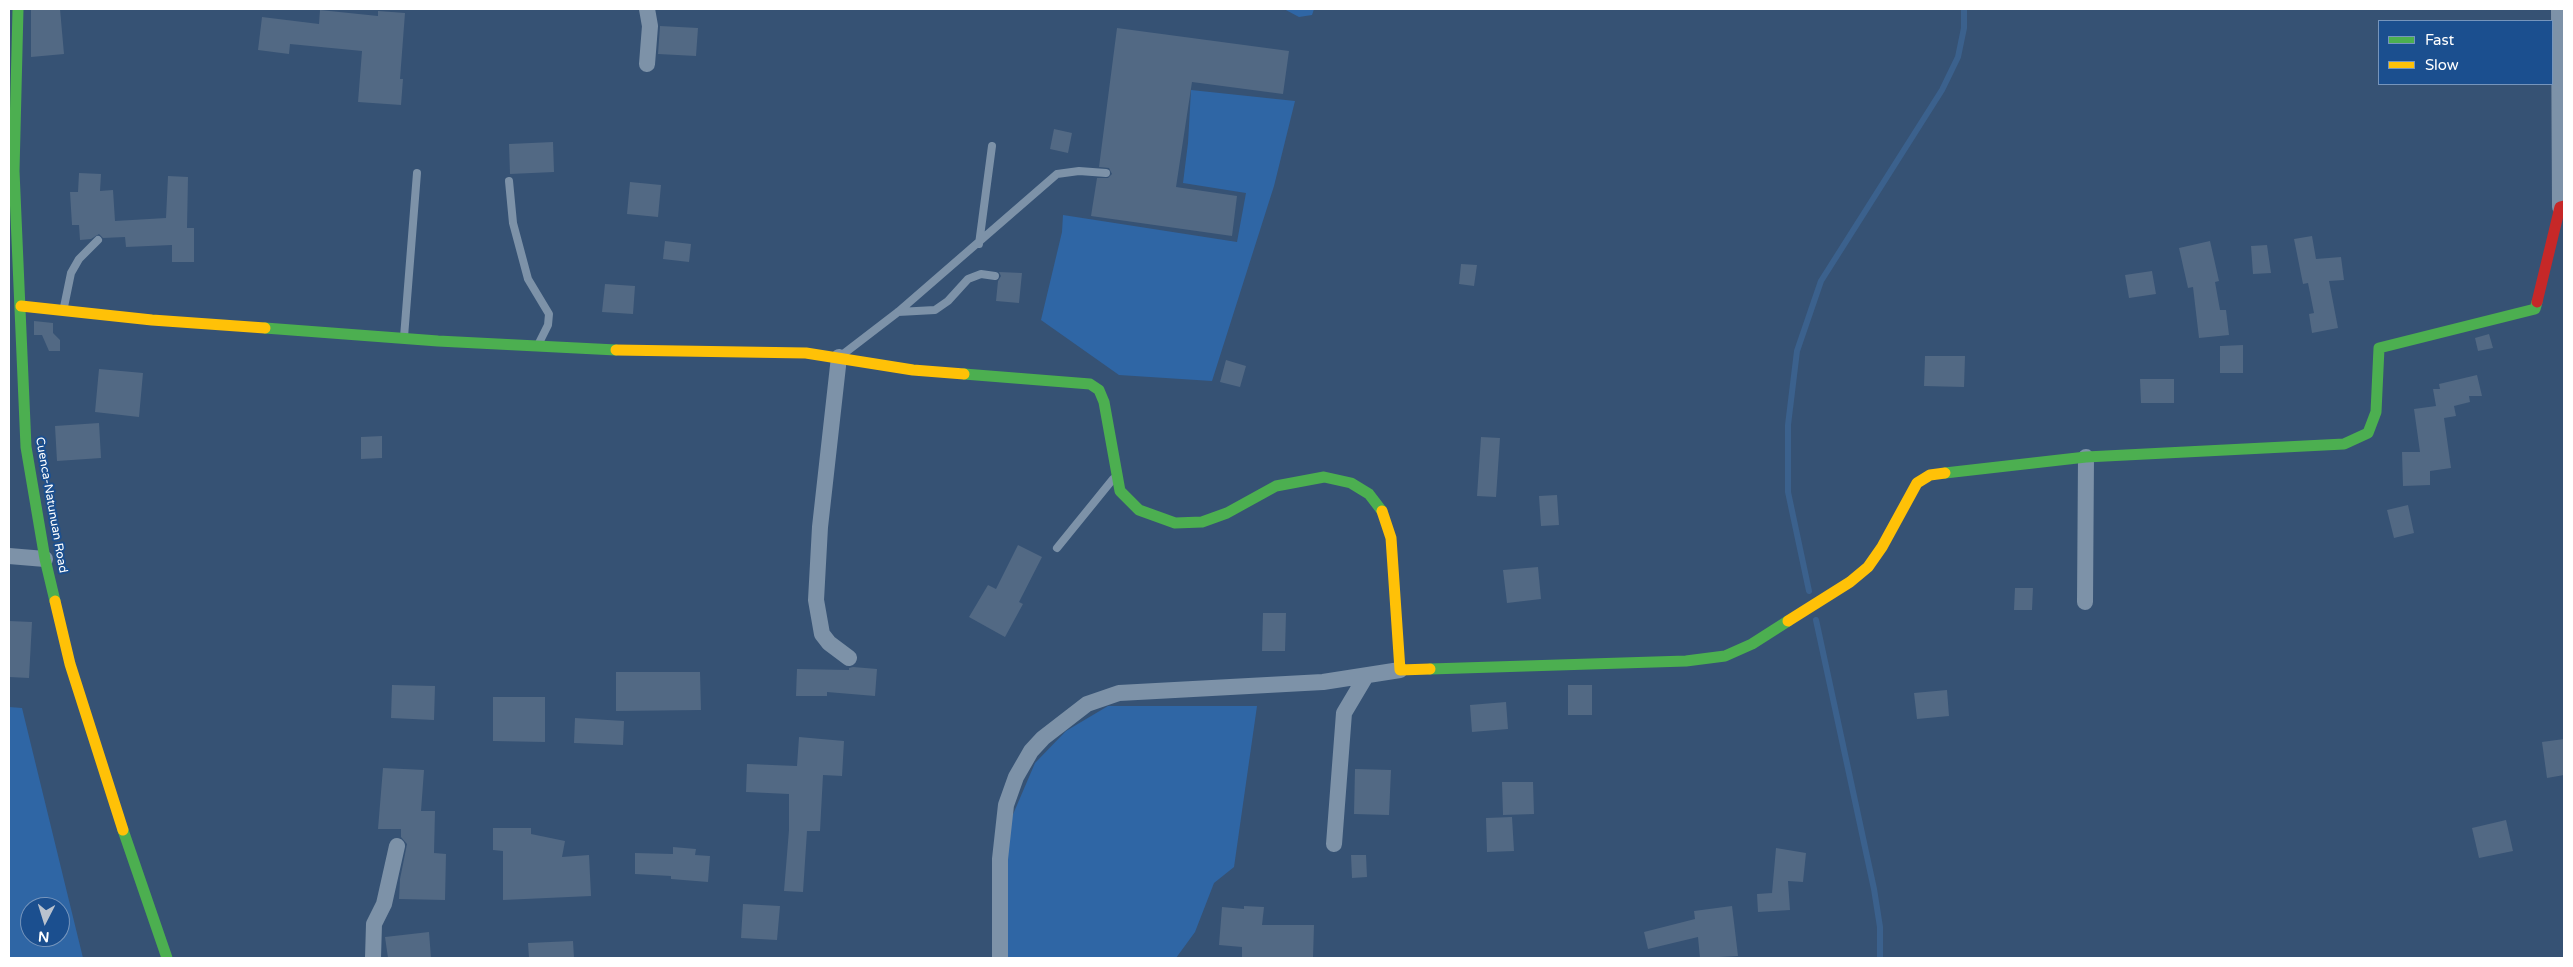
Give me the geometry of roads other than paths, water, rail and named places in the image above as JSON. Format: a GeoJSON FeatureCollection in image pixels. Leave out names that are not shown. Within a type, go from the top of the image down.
{"type":"FeatureCollection","features":[{"type":"Feature","properties":{"kind":"street","name":"Cuenca-Natunuan Road"},"geometry":{"type":"LineString","coordinates":[[18,9],[13,43],[14,171],[26,447],[45,559],[70,664],[104,775],[167,958]]}},
{"type":"Feature","properties":{"kind":"street"},"geometry":{"type":"LineString","coordinates":[[647,9],[650,26],[647,64]]}},
{"type":"Feature","properties":{"kind":"street"},"geometry":{"type":"LineString","coordinates":[[1000,958],[1000,859],[1006,805],[1016,777],[1031,751],[1063,722],[1087,704],[1119,693],[1323,682],[1400,670],[1686,662],[1725,656],[1752,644],[1850,582],[1862,572],[1882,547],[1917,483],[1930,475],[2086,457],[2344,444],[2368,432],[2376,412],[2379,348],[2535,309],[2562,206],[2559,9]]}},
{"type":"Feature","properties":{"kind":"street"},"geometry":{"type":"LineString","coordinates":[[21,306],[63,312],[404,339],[537,347],[604,350],[806,353],[913,370],[1090,384],[1099,390],[1104,402],[1120,491],[1139,510],[1175,523],[1202,522],[1227,513],[1276,486],[1324,477],[1351,483],[1369,494],[1383,513],[1391,538],[1400,670]]}},
{"type":"Feature","properties":{"kind":"street"},"geometry":{"type":"LineString","coordinates":[[839,357],[820,527],[816,600],[822,634],[829,643],[849,658]]}},
{"type":"Feature","properties":{"kind":"street"},"geometry":{"type":"LineString","coordinates":[[2085,602],[2086,457]]}},
{"type":"Feature","properties":{"kind":"street"},"geometry":{"type":"LineString","coordinates":[[9,556],[45,559]]}},
{"type":"Feature","properties":{"kind":"street"},"geometry":{"type":"LineString","coordinates":[[1334,844],[1344,713],[1366,676]]}},
{"type":"Feature","properties":{"kind":"street"},"geometry":{"type":"LineString","coordinates":[[372,958],[374,924],[384,904],[396,846]]}},
{"type":"Feature","properties":{"kind":"lane"},"geometry":{"type":"LineString","coordinates":[[979,244],[992,146]]}},
{"type":"Feature","properties":{"kind":"lane"},"geometry":{"type":"LineString","coordinates":[[839,357],[898,312],[979,244],[1057,174],[1079,171],[1106,173]]}},
{"type":"Feature","properties":{"kind":"lane"},"geometry":{"type":"LineString","coordinates":[[404,339],[416,173]]}},
{"type":"Feature","properties":{"kind":"lane"},"geometry":{"type":"LineString","coordinates":[[509,181],[513,224],[528,279],[549,314],[548,324],[537,347]]}},
{"type":"Feature","properties":{"kind":"lane"},"geometry":{"type":"LineString","coordinates":[[63,312],[71,273],[79,259],[98,240]]}},
{"type":"Feature","properties":{"kind":"lane"},"geometry":{"type":"LineString","coordinates":[[898,312],[935,310],[948,301],[968,279],[981,274],[995,276]]}},
{"type":"Feature","properties":{"kind":"lane"},"geometry":{"type":"LineString","coordinates":[[1056,548],[1116,476]]}},
{"type":"Feature","properties":{"kind":"waterway"},"geometry":{"type":"LineString","coordinates":[[1809,591],[1788,492],[1788,425],[1797,351],[1821,281],[1942,90],[1958,57],[1964,28],[1964,9]]}},
{"type":"Feature","properties":{"kind":"waterway"},"geometry":{"type":"LineString","coordinates":[[1816,620],[1874,889],[1880,927],[1880,958]]}}]}
